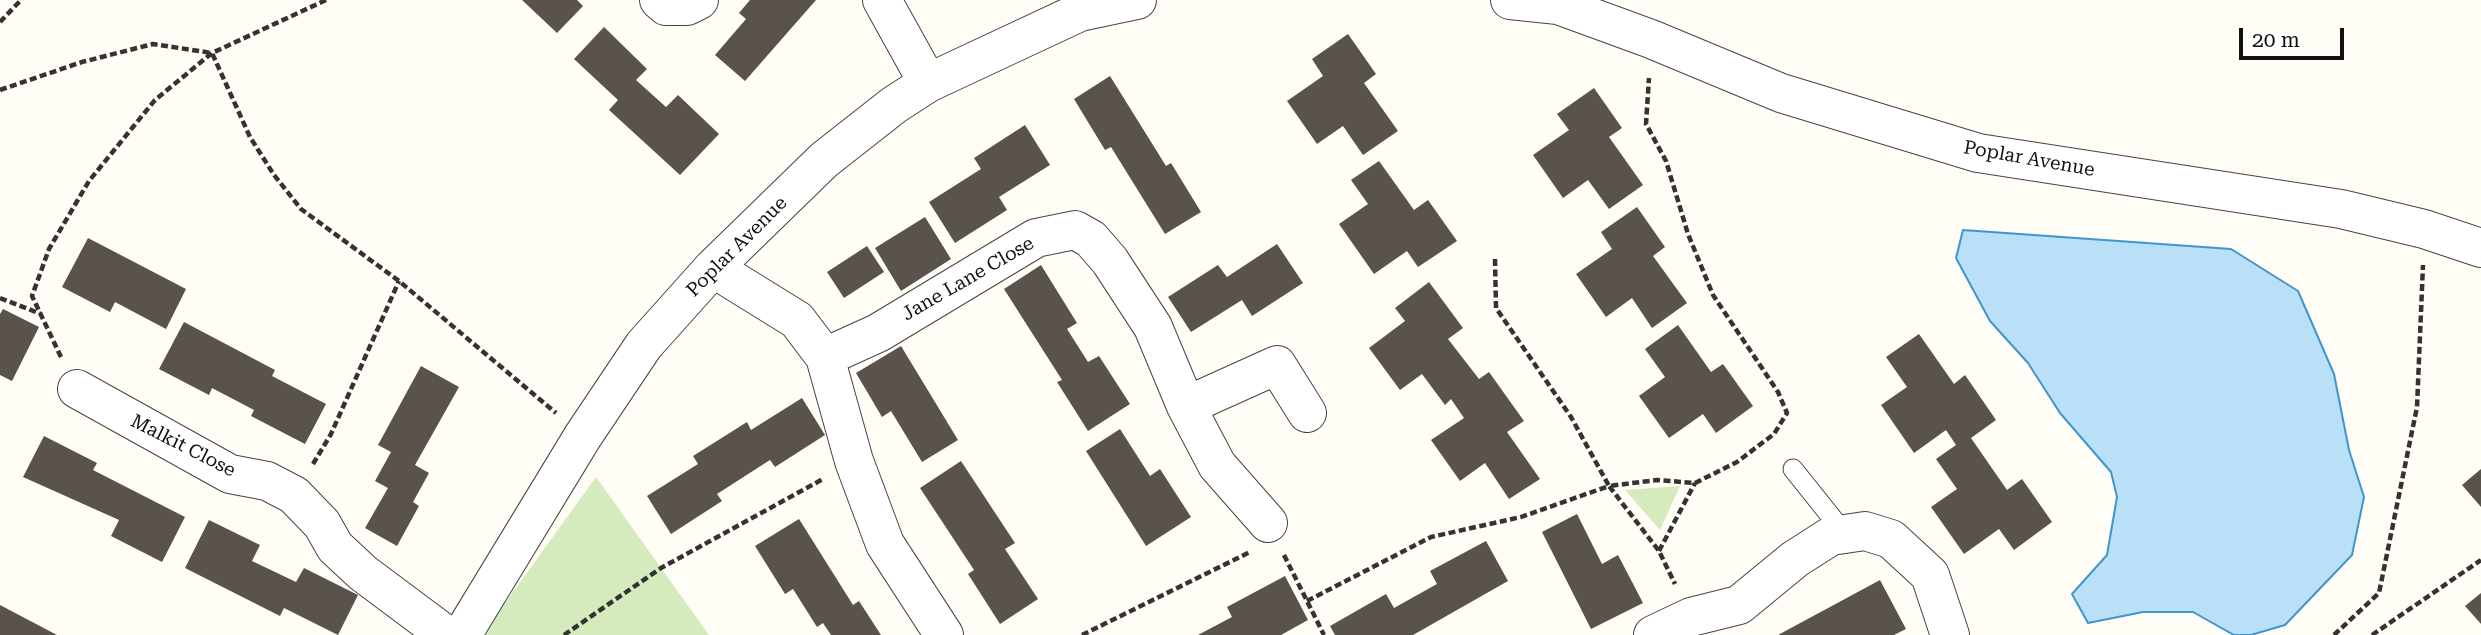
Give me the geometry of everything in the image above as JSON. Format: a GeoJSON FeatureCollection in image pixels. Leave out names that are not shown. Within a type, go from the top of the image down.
{"type":"FeatureCollection","features":[{"type":"Feature","properties":{"kind":"street"},"geometry":{"type":"LineString","coordinates":[[659,0],[666,6],[687,6],[699,0]]}},
{"type":"Feature","properties":{"kind":"street"},"geometry":{"type":"LineString","coordinates":[[882,0],[928,83]]}},
{"type":"Feature","properties":{"kind":"street","name":"Poplar Avenue"},"geometry":{"type":"LineString","coordinates":[[462,635],[583,436],[644,345],[713,268],[824,160],[928,83],[1080,12],[1137,0]]}},
{"type":"Feature","properties":{"kind":"street","name":"Poplar Avenue"},"geometry":{"type":"LineString","coordinates":[[1510,0],[1558,5],[1651,39],[1781,93],[1978,153],[2341,209],[2424,229],[2481,248]]}},
{"type":"Feature","properties":{"kind":"street","name":"Jane Lane Close"},"geometry":{"type":"LineString","coordinates":[[825,357],[878,333],[1036,238],[1075,230],[1091,239],[1110,261],[1153,327],[1186,406],[1217,465],[1272,531]]}},
{"type":"Feature","properties":{"kind":"street"},"geometry":{"type":"LineString","coordinates":[[713,268],[797,320],[825,357],[854,461],[885,544],[944,635]]}},
{"type":"Feature","properties":{"kind":"street"},"geometry":{"type":"LineString","coordinates":[[1186,406],[1277,365],[1307,412]]}},
{"type":"Feature","properties":{"kind":"street","name":"Malkit Close"},"geometry":{"type":"LineString","coordinates":[[77,389],[230,474],[267,481],[294,495],[322,524],[335,547],[363,573],[446,635]]}},
{"type":"Feature","properties":{"kind":"street"},"geometry":{"type":"LineString","coordinates":[[1653,635],[1691,617],[1740,605],[1795,559],[1830,536],[1865,531],[1891,539],[1930,575],[1950,635]]}},
{"type":"Feature","properties":{"kind":"lane"},"geometry":{"type":"LineString","coordinates":[[1793,469],[1845,534]]}},
{"type":"Feature","properties":{"kind":"path"},"geometry":{"type":"LineString","coordinates":[[0,22],[20,0]]}},
{"type":"Feature","properties":{"kind":"path"},"geometry":{"type":"LineString","coordinates":[[77,389],[32,296],[48,249],[89,181],[155,100],[212,53],[326,0]]}},
{"type":"Feature","properties":{"kind":"path"},"geometry":{"type":"LineString","coordinates":[[1307,601],[1431,537],[1521,517],[1609,486],[1657,480],[1695,483],[1737,462],[1774,433],[1787,413],[1778,392],[1713,295],[1688,234],[1667,161],[1646,124],[1651,39]]}},
{"type":"Feature","properties":{"kind":"path"},"geometry":{"type":"LineString","coordinates":[[0,90],[82,62],[153,44],[212,53]]}},
{"type":"Feature","properties":{"kind":"path"},"geometry":{"type":"LineString","coordinates":[[212,53],[250,137],[274,176],[301,209],[399,281],[583,436]]}},
{"type":"Feature","properties":{"kind":"path"},"geometry":{"type":"LineString","coordinates":[[2334,635],[2379,593],[2395,524],[2417,407],[2424,229]]}},
{"type":"Feature","properties":{"kind":"path"},"geometry":{"type":"LineString","coordinates":[[1494,258],[1496,308],[1571,417],[1609,486],[1659,551],[1691,617]]}},
{"type":"Feature","properties":{"kind":"path"},"geometry":{"type":"LineString","coordinates":[[294,495],[331,434],[399,281]]}},
{"type":"Feature","properties":{"kind":"path"},"geometry":{"type":"LineString","coordinates":[[0,298],[41,314]]}},
{"type":"Feature","properties":{"kind":"path"},"geometry":{"type":"LineString","coordinates":[[564,635],[661,568],[854,461]]}},
{"type":"Feature","properties":{"kind":"path"},"geometry":{"type":"LineString","coordinates":[[1659,551],[1695,483]]}},
{"type":"Feature","properties":{"kind":"path"},"geometry":{"type":"LineString","coordinates":[[1082,635],[1272,531],[1324,635]]}},
{"type":"Feature","properties":{"kind":"path"},"geometry":{"type":"LineString","coordinates":[[2372,635],[2481,560]]}},
{"type":"Feature","properties":{"kind":"green space"},"geometry":{"type":"Polygon","coordinates":[[[596,477],[709,635],[482,635],[596,477]]]}},
{"type":"Feature","properties":{"kind":"green space"},"geometry":{"type":"Polygon","coordinates":[[[1680,486],[1660,530],[1625,490],[1680,486]]]}},
{"type":"Feature","properties":{"kind":"water"},"geometry":{"type":"Polygon","coordinates":[[[1963,230],[2231,249],[2298,291],[2334,374],[2349,450],[2364,497],[2352,555],[2285,625],[2251,635],[2234,635],[2193,612],[2143,612],[2088,623],[2072,594],[2107,555],[2117,497],[2111,472],[2060,413],[2028,363],[1990,321],[1956,258],[1963,230]]]}},
{"type":"Feature","properties":{"kind":"building"},"geometry":{"type":"Polygon","coordinates":[[[522,0],[577,0],[583,6],[557,33],[522,0]]]}},
{"type":"Feature","properties":{"kind":"building"},"geometry":{"type":"Polygon","coordinates":[[[750,0],[816,0],[745,81],[715,55],[746,19],[739,13],[750,0]]]}},
{"type":"Feature","properties":{"kind":"building"},"geometry":{"type":"Polygon","coordinates":[[[604,27],[647,69],[636,80],[666,107],[678,95],[719,134],[680,175],[609,110],[618,100],[574,59],[604,27]]]}},
{"type":"Feature","properties":{"kind":"building"},"geometry":{"type":"Polygon","coordinates":[[[1348,34],[1376,74],[1364,83],[1398,131],[1363,155],[1343,126],[1317,144],[1287,101],[1323,76],[1312,59],[1348,34]]]}},
{"type":"Feature","properties":{"kind":"building"},"geometry":{"type":"Polygon","coordinates":[[[1110,76],[1166,166],[1171,163],[1201,212],[1165,234],[1111,147],[1105,150],[1074,99],[1110,76]]]}},
{"type":"Feature","properties":{"kind":"building"},"geometry":{"type":"Polygon","coordinates":[[[1594,88],[1622,128],[1609,137],[1643,185],[1609,209],[1588,180],[1563,198],[1533,155],[1569,130],[1557,114],[1594,88]]]}},
{"type":"Feature","properties":{"kind":"building"},"geometry":{"type":"Polygon","coordinates":[[[1025,125],[1050,165],[999,197],[1007,210],[955,243],[929,202],[981,169],[974,158],[1025,125]]]}},
{"type":"Feature","properties":{"kind":"building"},"geometry":{"type":"Polygon","coordinates":[[[1379,161],[1414,210],[1428,200],[1457,241],[1418,267],[1407,251],[1374,274],[1339,224],[1368,204],[1351,180],[1379,161]]]}},
{"type":"Feature","properties":{"kind":"building"},"geometry":{"type":"Polygon","coordinates":[[[1637,207],[1665,247],[1653,256],[1687,303],[1652,328],[1632,298],[1606,317],[1576,274],[1612,249],[1601,232],[1637,207]]]}},
{"type":"Feature","properties":{"kind":"building"},"geometry":{"type":"Polygon","coordinates":[[[925,217],[951,259],[901,291],[875,248],[925,217]]]}},
{"type":"Feature","properties":{"kind":"building"},"geometry":{"type":"Polygon","coordinates":[[[88,238],[186,289],[166,329],[115,302],[110,312],[62,287],[88,238]]]}},
{"type":"Feature","properties":{"kind":"building"},"geometry":{"type":"Polygon","coordinates":[[[1277,244],[1303,283],[1252,316],[1242,300],[1191,332],[1168,297],[1218,265],[1227,277],[1277,244]]]}},
{"type":"Feature","properties":{"kind":"building"},"geometry":{"type":"Polygon","coordinates":[[[867,246],[884,272],[844,298],[827,272],[867,246]]]}},
{"type":"Feature","properties":{"kind":"building"},"geometry":{"type":"Polygon","coordinates":[[[1041,265],[1077,323],[1067,329],[1088,362],[1099,356],[1130,404],[1088,431],[1057,382],[1062,380],[1004,289],[1041,265]]]}},
{"type":"Feature","properties":{"kind":"building"},"geometry":{"type":"Polygon","coordinates":[[[1429,282],[1463,328],[1448,339],[1479,379],[1489,372],[1524,421],[1507,432],[1540,479],[1509,499],[1485,463],[1460,481],[1431,440],[1464,418],[1451,399],[1445,405],[1422,374],[1400,390],[1369,348],[1405,321],[1395,308],[1429,282]]]}},
{"type":"Feature","properties":{"kind":"building"},"geometry":{"type":"Polygon","coordinates":[[[3,309],[39,327],[12,381],[0,375],[0,314],[3,309]]]}},
{"type":"Feature","properties":{"kind":"building"},"geometry":{"type":"Polygon","coordinates":[[[184,322],[275,370],[272,376],[326,404],[305,444],[251,416],[254,410],[212,388],[209,395],[159,369],[184,322]]]}},
{"type":"Feature","properties":{"kind":"building"},"geometry":{"type":"Polygon","coordinates":[[[1678,325],[1711,372],[1723,364],[1753,406],[1716,433],[1703,414],[1669,438],[1639,396],[1665,377],[1645,349],[1678,325]]]}},
{"type":"Feature","properties":{"kind":"building"},"geometry":{"type":"Polygon","coordinates":[[[1919,334],[1954,384],[1965,375],[1996,420],[1971,438],[2007,490],[2022,479],[2052,522],[2014,550],[1999,529],[1964,554],[1931,507],[1957,489],[1936,459],[1956,445],[1946,430],[1914,453],[1881,405],[1907,387],[1886,357],[1919,334]]]}},
{"type":"Feature","properties":{"kind":"building"},"geometry":{"type":"Polygon","coordinates":[[[901,346],[958,440],[922,462],[891,411],[882,417],[856,373],[901,346]]]}},
{"type":"Feature","properties":{"kind":"building"},"geometry":{"type":"Polygon","coordinates":[[[421,366],[459,387],[415,465],[429,473],[413,502],[419,506],[397,546],[365,528],[388,488],[375,481],[391,452],[378,445],[421,366]]]}},
{"type":"Feature","properties":{"kind":"building"},"geometry":{"type":"Polygon","coordinates":[[[802,398],[825,435],[775,467],[770,460],[717,494],[722,501],[671,534],[647,496],[698,464],[693,456],[747,422],[751,430],[802,398]]]}},
{"type":"Feature","properties":{"kind":"building"},"geometry":{"type":"Polygon","coordinates":[[[1120,429],[1150,476],[1160,469],[1191,517],[1146,546],[1086,451],[1120,429]]]}},
{"type":"Feature","properties":{"kind":"building"},"geometry":{"type":"Polygon","coordinates":[[[44,436],[97,463],[93,470],[185,517],[162,562],[111,536],[119,520],[23,477],[44,436]]]}},
{"type":"Feature","properties":{"kind":"building"},"geometry":{"type":"Polygon","coordinates":[[[961,461],[1015,543],[1005,549],[1038,599],[1000,624],[968,574],[974,570],[920,488],[961,461]]]}},
{"type":"Feature","properties":{"kind":"building"},"geometry":{"type":"Polygon","coordinates":[[[2481,469],[2481,507],[2462,485],[2481,469]]]}},
{"type":"Feature","properties":{"kind":"building"},"geometry":{"type":"Polygon","coordinates":[[[1577,514],[1602,564],[1618,555],[1643,603],[1591,629],[1542,532],[1577,514]]]}},
{"type":"Feature","properties":{"kind":"building"},"geometry":{"type":"Polygon","coordinates":[[[799,519],[853,605],[859,601],[881,635],[831,635],[823,623],[817,627],[793,589],[785,594],[755,546],[799,519]]]}},
{"type":"Feature","properties":{"kind":"building"},"geometry":{"type":"Polygon","coordinates":[[[209,520],[260,545],[252,561],[296,582],[304,568],[358,595],[338,635],[284,608],[280,616],[185,568],[209,520]]]}},
{"type":"Feature","properties":{"kind":"building"},"geometry":{"type":"Polygon","coordinates":[[[1486,541],[1508,581],[1413,635],[1335,635],[1330,626],[1386,594],[1394,608],[1437,584],[1430,571],[1486,541]]]}},
{"type":"Feature","properties":{"kind":"building"},"geometry":{"type":"Polygon","coordinates":[[[1285,576],[1308,620],[1281,635],[1198,635],[1232,617],[1227,607],[1285,576]]]}},
{"type":"Feature","properties":{"kind":"building"},"geometry":{"type":"Polygon","coordinates":[[[1880,580],[1906,629],[1894,635],[1778,635],[1880,580]]]}},
{"type":"Feature","properties":{"kind":"building"},"geometry":{"type":"Polygon","coordinates":[[[2481,593],[2481,624],[2465,606],[2481,593]]]}},
{"type":"Feature","properties":{"kind":"building"},"geometry":{"type":"Polygon","coordinates":[[[0,605],[57,635],[0,635],[0,605]]]}}]}
